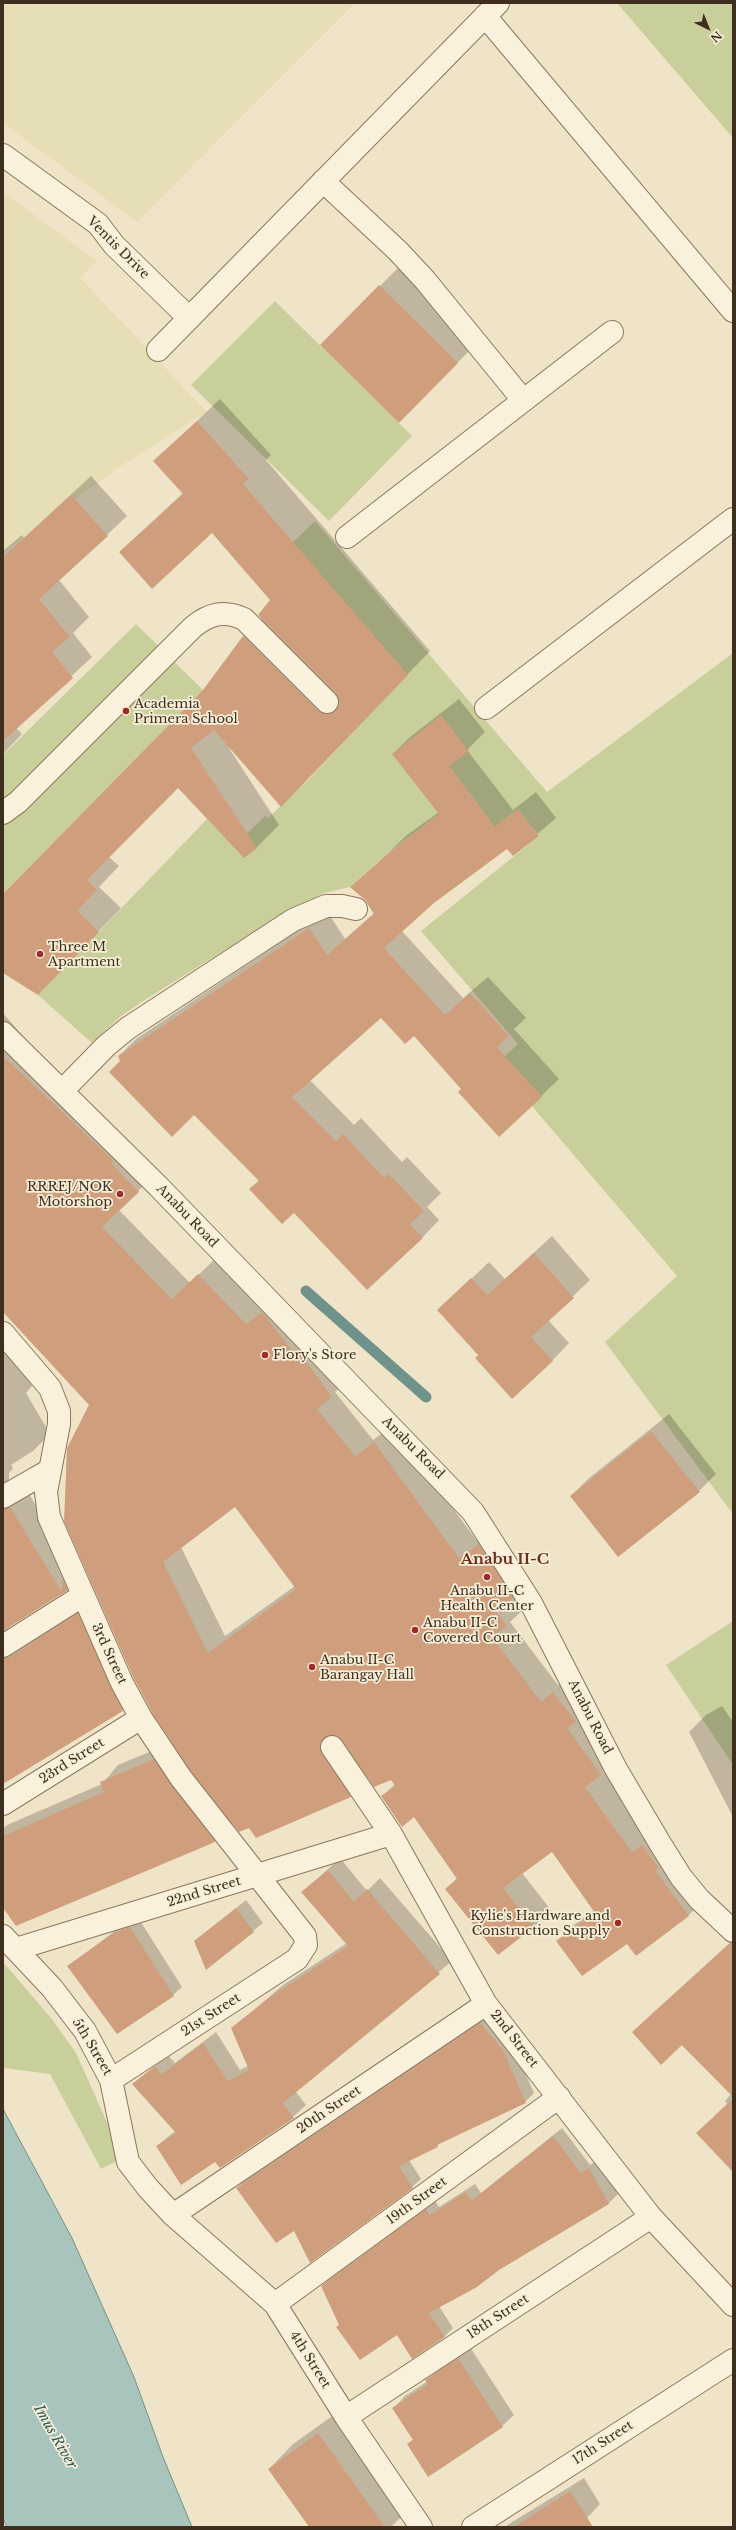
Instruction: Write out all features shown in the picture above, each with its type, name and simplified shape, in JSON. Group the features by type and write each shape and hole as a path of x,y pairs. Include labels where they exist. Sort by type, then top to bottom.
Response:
{"street":[{"path":"158,350 492,9 733,311"},
{"name":"Ventis Drive","path":"3,155 98,224 114,245 189,318"},
{"path":"323,181 398,251 425,280 523,400"},
{"path":"347,537 612,332"},
{"path":"486,708 733,519"},
{"path":"3,813 18,802 193,626 211,615 234,614 244,619 327,702"},
{"path":"62,1092 106,1046 128,1028 292,920 326,906 342,906 356,909"},
{"name":"Anabu Road","path":"3,1033 164,1192 473,1512 531,1603 616,1769 660,1844 681,1876 699,1899 733,1931"},
{"name":"3rd Street","path":"3,1334 50,1388 56,1399 59,1424 46,1492 49,1517 82,1596 122,1683 141,1718 181,1778 256,1875 300,1928 305,1936 306,1945"},
{"path":"3,1497 50,1470"},
{"path":"3,1646 82,1596"},
{"name":"23rd Street","path":"3,1804 141,1718"},
{"name":"2nd Street","path":"332,1747 391,1834 486,2004 651,2217 733,2305"},
{"name":"22nd Street","path":"10,1942 256,1875 391,1834"},
{"name":"5th Street","path":"10,1942 52,1988 85,2031 111,2080 128,2162 148,2188 173,2215"},
{"name":"21st Street","path":"111,2080 297,1959 306,1945"},
{"name":"20th Street","path":"173,2215 486,2004"},
{"name":"19th Street","path":"276,2304 559,2097"},
{"name":"4th Street","path":"173,2215 276,2304 346,2417 421,2527"},
{"name":"18th Street","path":"346,2417 651,2217"},
{"name":"17th Street","path":"473,2527 733,2360"}],"shaded area":[{"path":"3,3 355,3 137,222 3,123"},
{"path":"3,192 97,261 80,278 207,412 119,467 3,553"}],"green space":[{"path":"617,3 733,3 733,138"},
{"path":"275,301 412,436 329,521 191,385"},
{"path":"315,521 547,792 733,653 733,1514 605,1342 677,1276 496,1064 518,1044 421,931 539,836 518,809 495,827 469,792 389,852 350,887 324,893 273,920 143,1001 120,1017 92,1043 38,995 207,819 234,846 265,816 268,818 308,780 362,722 293,542"},
{"path":"136,624 203,690 3,894 3,755"},
{"path":"733,1621 733,1765 666,1665"},
{"path":"3,1962 51,2018 76,2053 123,2158 101,2169 50,2074 3,2068"}],"water":[{"name":"Imus River","path":"3,2109 72,2238 134,2377 163,2457 192,2527 7,2527 3,2519"}],"building":[{"path":"379,285 458,363 399,423 320,345"},
{"path":"197,421 249,479 243,484 408,675 281,807 214,730 191,748 257,848 244,858 178,788 87,880 97,890 77,911 99,932 38,995 3,973 3,894 203,690 243,636 318,711 331,714 339,705 336,693 258,615 270,600 212,533 152,589 119,552 183,494 153,461"},
{"path":"71,495 108,536 39,599 70,637 52,652 73,678 3,741 3,557"},
{"path":"441,715 469,751 449,766 495,827 518,809 539,836 513,856 507,849 434,903 384,948 445,1015 470,993 509,1036 497,1047 542,1097 499,1137 458,1092 461,1089 414,1036 405,1044 381,1018 292,1097 336,1141 343,1134 384,1178 389,1174 424,1211 410,1224 423,1238 367,1290 294,1213 282,1224 249,1189 259,1181 194,1115 172,1137 109,1072 120,1061 118,1056 309,928 327,955 374,914 365,900 350,887 389,853 439,814 392,754"},
{"path":"3,1056 114,1161 111,1163 139,1192 102,1227 172,1299 198,1274 246,1324 262,1312 293,1352 297,1349 332,1397 317,1409 355,1456 374,1442 459,1558 479,1544 513,1598 496,1611 507,1626 492,1637 541,1702 553,1692 576,1722 567,1728 601,1775 585,1787 632,1852 642,1845 658,1867 655,1870 689,1916 636,1956 627,1944 582,1976 556,1941 595,1913 552,1852 503,1888 534,1927 498,1955 445,1889 457,1879 414,1817 402,1827 381,1796 395,1786 391,1780 374,1787 337,1736 325,1737 320,1748 351,1797 256,1838 249,1828 239,1832 191,1771 153,1714 133,1677 64,1521 67,1448 89,1405 3,1312","holes":["235,1507 296,1589 208,1653 163,1562"]},
{"path":"534,1253 574,1298 531,1337 553,1361 512,1399 475,1358 478,1355 437,1310 471,1278 487,1295"},
{"path":"651,1431 700,1492 618,1557 570,1496"},
{"path":"10,1507 62,1592 62,1578 68,1590 3,1631 3,1509"},
{"path":"78,1613 123,1711 3,1784 3,1658 10,1657"},
{"path":"154,1759 215,1842 16,1926 3,1908 3,1836 104,1792 100,1782"},
{"path":"328,1870 354,1902 367,1889 440,1974 283,2103 294,2118 220,2168 215,2162 181,2185 156,2146 176,2133 132,2084 155,2066 162,2074 203,2043 228,2081 249,2070 231,2028 270,1997 348,1946 301,1892"},
{"path":"236,1908 254,1932 206,1970 194,1941"},
{"path":"130,1927 174,1996 117,2034 67,1966 115,1932"},
{"path":"730,1943 733,1943 733,2097 682,2045 661,2065 632,2032"},
{"path":"480,2023 503,2050 526,2103 437,2145 438,2147 399,2166 413,2188 310,2263 294,2231 276,2243 236,2188"},
{"path":"733,2099 733,2172 696,2133"},
{"path":"553,2136 581,2173 589,2168 609,2204 499,2270 477,2287 429,2313 445,2337 412,2359 397,2335 360,2360 336,2327 339,2325 321,2286 426,2209 430,2215 466,2192 471,2201"},
{"path":"458,2358 503,2427 428,2477 407,2444 413,2440 392,2408 428,2384 425,2380"},
{"path":"318,2433 385,2527 309,2527 268,2469"},
{"path":"570,2491 593,2527 514,2527"}],"waterway":[{"path":"306,1291 426,1397"}],"place":[{"name":"Academia Primera School","path":"126,711"},
{"name":"Three M Apartment","path":"40,954"},
{"name":"RRREJ/NOK Motorshop","path":"120,1194"},
{"name":"Flory's Store","path":"265,1355"},
{"name":"Anabu II-C Health Center","path":"487,1577"},
{"name":"Anabu II-C Covered Court","path":"415,1630"},
{"name":"Anabu II-C Barangay Hall","path":"312,1667"},
{"name":"Kylie's Hardware and Construction Supply","path":"618,1923"}],"district":[{"name":"Anabu II-C","path":"505,1560"}]}
